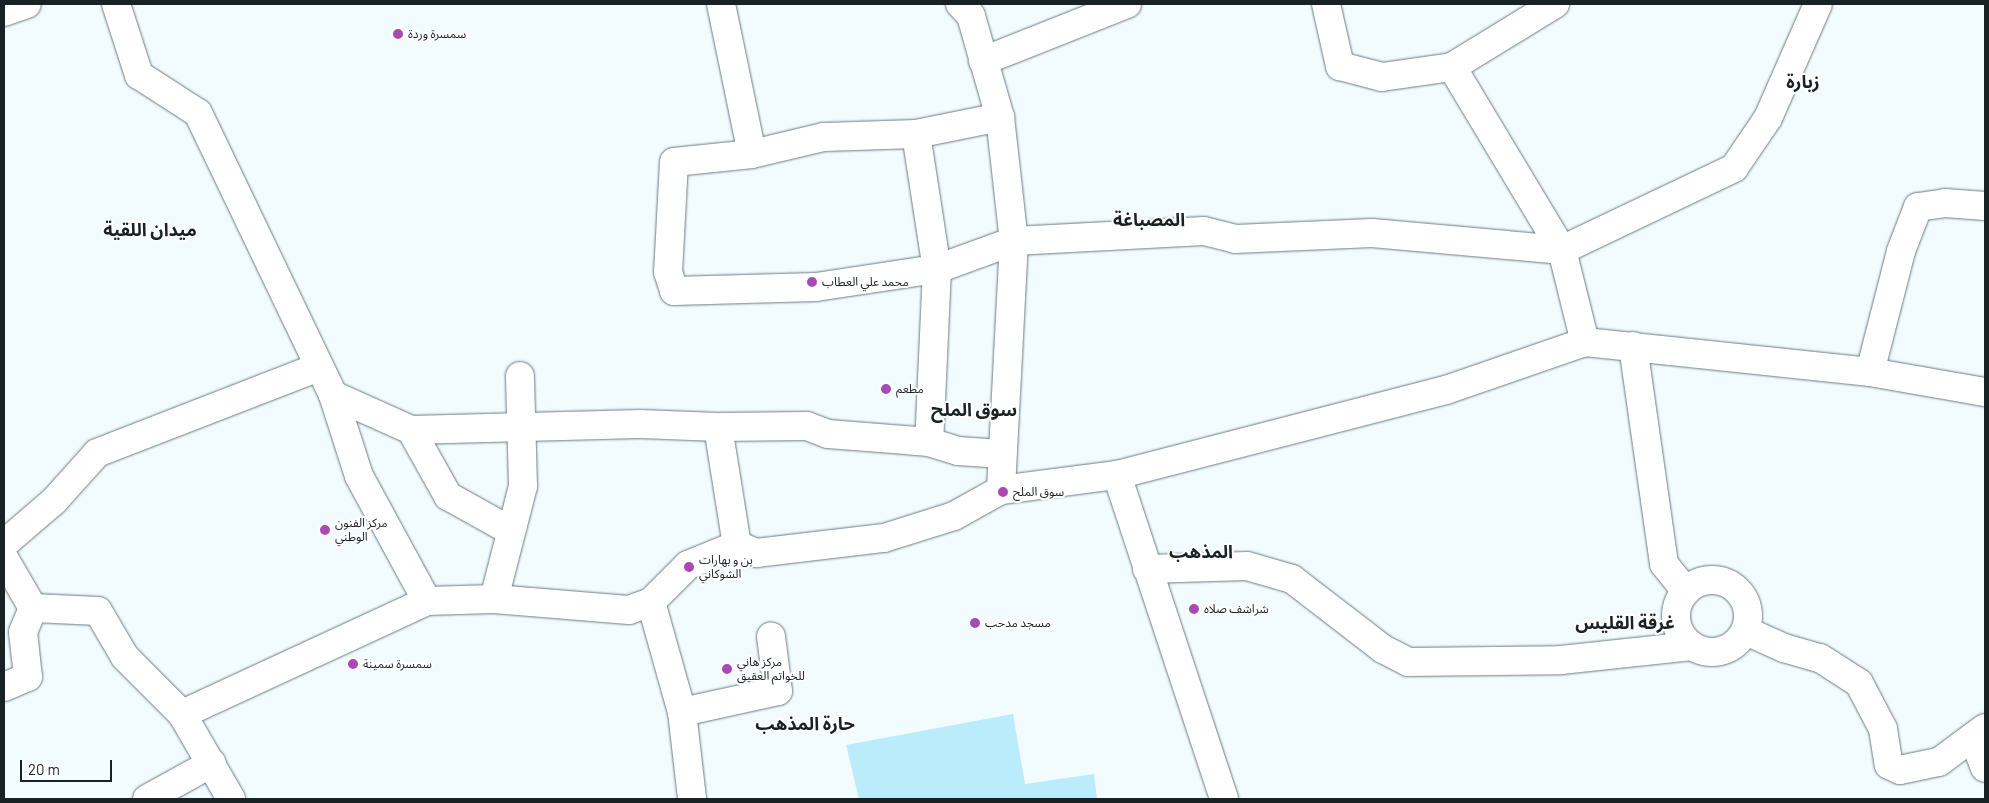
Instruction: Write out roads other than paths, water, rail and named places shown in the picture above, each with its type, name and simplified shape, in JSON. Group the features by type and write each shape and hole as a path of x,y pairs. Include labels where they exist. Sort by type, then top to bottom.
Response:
{"street":[{"path":"4,12 27,4"},
{"path":"116,4 139,75 198,113 332,396 359,476 427,601"},
{"path":"721,4 752,154"},
{"path":"960,4 970,16 1000,117 1014,241 1001,490"},
{"path":"983,61 1127,4"},
{"path":"1326,4 1340,66 1382,77 1452,67 1555,4"},
{"path":"1000,117 916,134 824,137 752,154 674,162 668,272 674,291 816,287 937,269 1014,241 1204,231 1235,239 1372,233 1562,250 1734,168 1768,118 1818,4"},
{"path":"1452,67 1562,250 1585,342"},
{"path":"916,134 937,269 929,442"},
{"path":"1870,372 1901,251 1918,207 1944,203 1985,206"},
{"path":"182,714 427,601 494,599 630,610 651,602 688,565 737,545 756,552 884,538 954,516 1001,490 1116,475 1446,390 1585,342 1870,372 1985,392"},
{"path":"1633,346 1664,564 1686,591"},
{"path":"4,544 54,501 97,453 319,367"},
{"path":"494,599 523,486 520,376"},
{"path":"332,396 411,430 521,429 640,424 718,427 807,426 828,434 929,442 958,451 1002,454"},
{"path":"718,427 737,545"},
{"path":"411,430 448,496 511,531"},
{"path":"1116,475 1224,799"},
{"path":"4,558 33,608"},
{"path":"1147,569 1247,566 1292,578 1383,650 1408,662 1562,660 1692,646 1704,651 1728,648 1746,631 1747,606 1733,586 1708,580 1686,591 1676,613 1678,626 1692,646"},
{"path":"651,602 682,712 692,799"},
{"path":"4,687 28,677 23,632 33,608"},
{"path":"33,608 98,611 125,657 182,714 212,763 231,799"},
{"path":"1746,631 1784,648 1820,658 1859,683 1883,728 1889,765 1900,770 1939,762 1979,732 1985,768"},
{"path":"682,712 778,691 771,636"},
{"path":"147,799 212,763"}],"place":[{"name":"سمسرة وردة","path":"398,34"},
{"name":"محمد علي العطاب","path":"812,282"},
{"name":"مطعم","path":"886,389"},
{"name":"سوق الملح","path":"1003,492"},
{"name":"مركز الفنون الوطني","path":"325,530"},
{"name":"بن و بهارات الشوكاني","path":"689,567"},
{"name":"شراشف صلاه","path":"1194,609"},
{"name":"مسجد مدحب","path":"975,623"},
{"name":"سمسرة سمينة","path":"353,664"},
{"name":"مركز هاني للخواتم العقيق","path":"727,669"}],"district":[{"name":"زبارة","path":"1803,81"},
{"name":"المصباغة","path":"1149,219"},
{"name":"ميدان اللقية","path":"150,229"},
{"name":"سوق الملح","path":"974,409"},
{"name":"المذهب","path":"1201,551"},
{"name":"غرقة القليس","path":"1625,622"},
{"name":"حارة المذهب","path":"805,723"}]}
